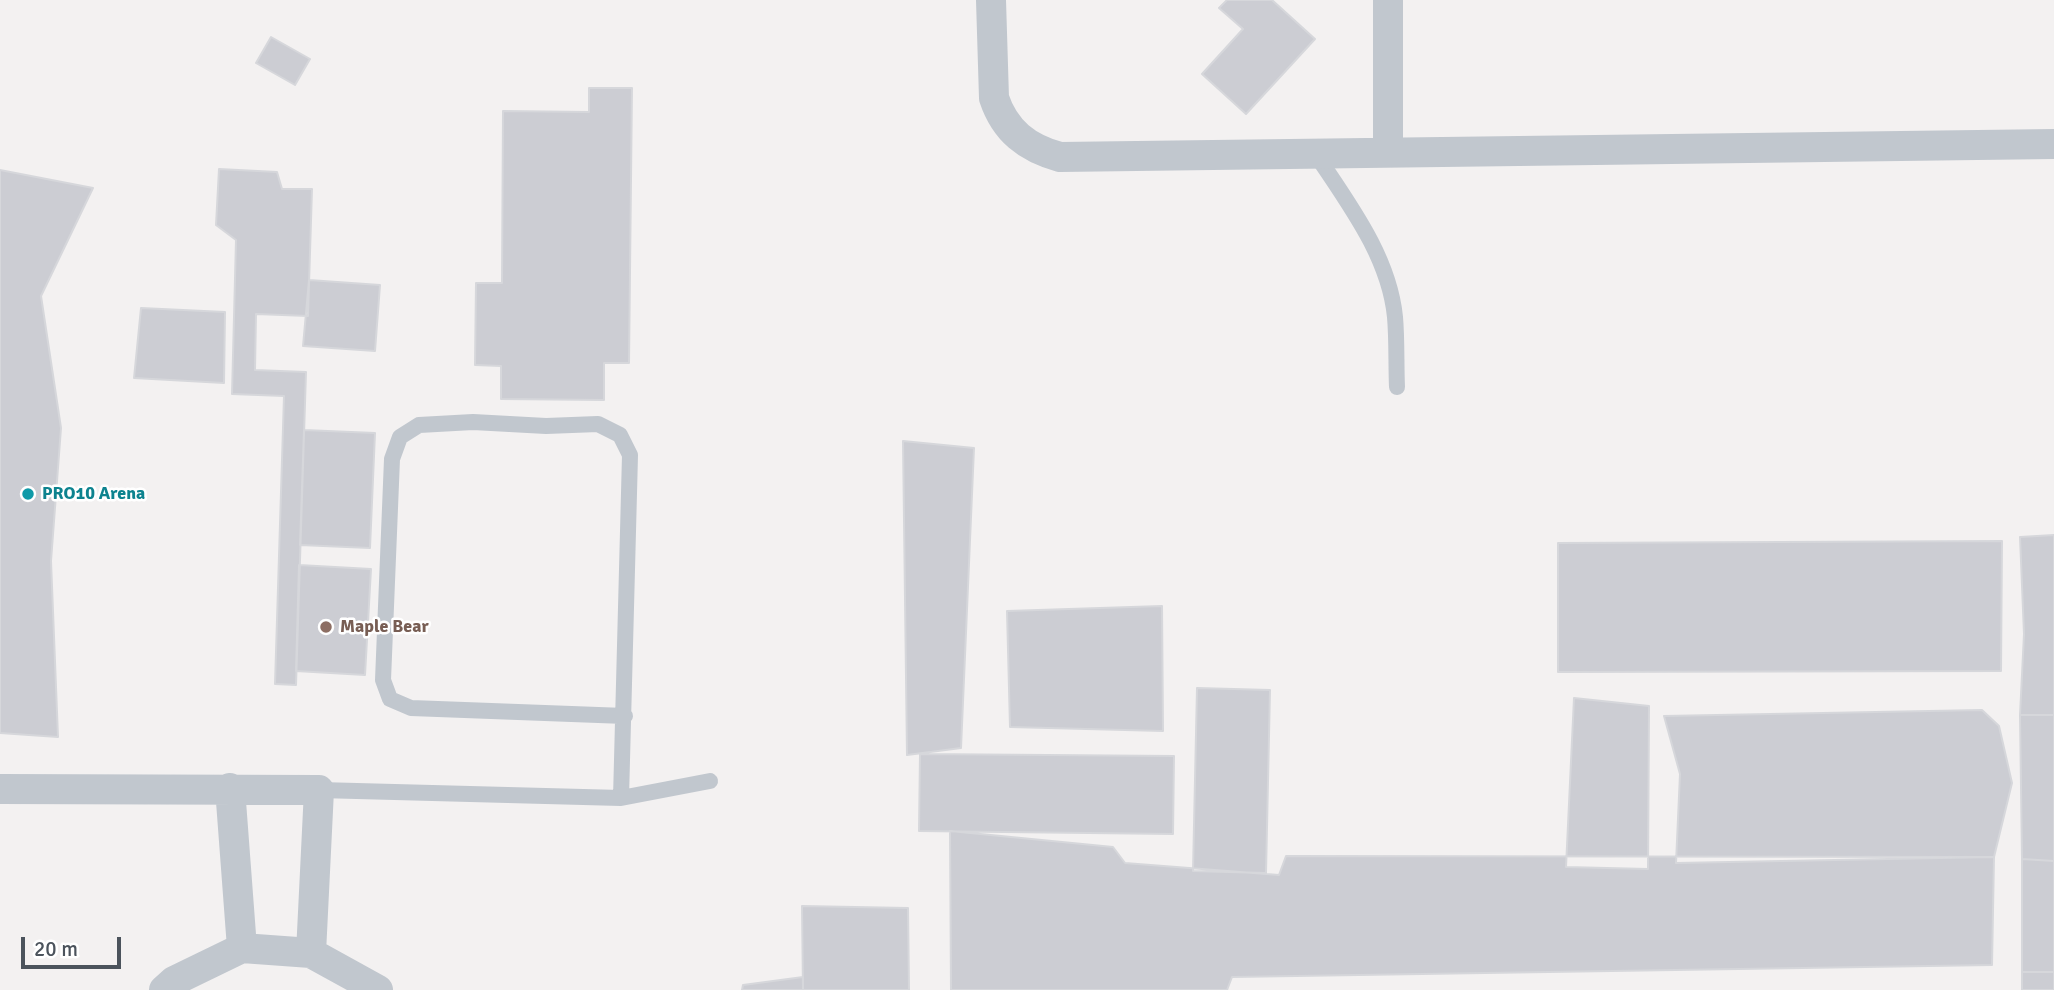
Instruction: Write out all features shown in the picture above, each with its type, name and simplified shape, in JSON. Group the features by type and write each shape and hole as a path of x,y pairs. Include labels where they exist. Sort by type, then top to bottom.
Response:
{"street":[{"path":"991,0 994,98 1006,125 1029,146 1044,153 1076,158 2054,144"},
{"path":"1388,0 1388,152"},
{"path":"230,788 242,948"},
{"path":"0,789 319,790 311,953"},
{"path":"164,990 174,981 242,948 311,953 378,990"}],"lane":[{"path":"1315,153 1358,217 1382,266 1395,315 1397,387"},
{"path":"621,798 625,716 630,455 620,435 598,424 546,426 473,422 419,425 400,437 392,459 383,680 390,699 411,708 625,716"},
{"path":"319,790 621,798 710,781"}],"building":[{"path":"1227,0 1272,0 1315,39 1246,114 1202,74 1243,29 1219,8"},
{"path":"271,37 310,59 295,85 256,63"},
{"path":"589,88 632,88 629,363 604,363 604,400 501,399 501,366 475,365 476,283 502,283 503,111 589,112"},
{"path":"219,169 277,172 282,189 312,189 308,316 256,314 255,370 306,372 296,685 275,684 284,396 232,394 236,240 216,225"},
{"name":"PRO10 Arena","path":"0,170 93,188 41,296 61,428 51,561 58,737 0,733"},
{"path":"309,280 380,285 375,351 303,346"},
{"path":"141,308 225,312 224,383 134,378"},
{"path":"304,430 375,433 370,548 300,545"},
{"path":"903,441 974,448 961,748 907,755"},
{"path":"2054,535 2054,715 2020,715 2024,634 2020,537"},
{"path":"2002,541 2001,671 1558,672 1558,543"},
{"path":"299,565 371,569 365,675 296,671"},
{"path":"1162,606 1163,731 1010,727 1007,611"},
{"path":"1197,688 1270,690 1266,873 1193,871"},
{"path":"1574,698 1649,706 1648,869 1566,867"},
{"path":"1982,710 1999,726 2012,783 1994,857 1676,863 1680,774 1664,716"},
{"path":"2020,715 2054,715 2054,861 2022,859"},
{"path":"920,754 1174,756 1173,834 919,831"},
{"path":"950,831 1113,847 1125,863 1279,875 1286,856 1994,857 1992,965 1232,977 1227,990 951,990"},
{"path":"2022,859 2054,861 2054,972 2022,972"},
{"path":"802,906 908,908 909,990 803,990"},
{"path":"2022,972 2054,972 2054,990 2022,990"},
{"path":"803,977 803,990 742,990 743,985"}],"place":[{"name":"PRO10 Arena","path":"28,494"},
{"name":"Maple Bear","path":"326,627"}]}
